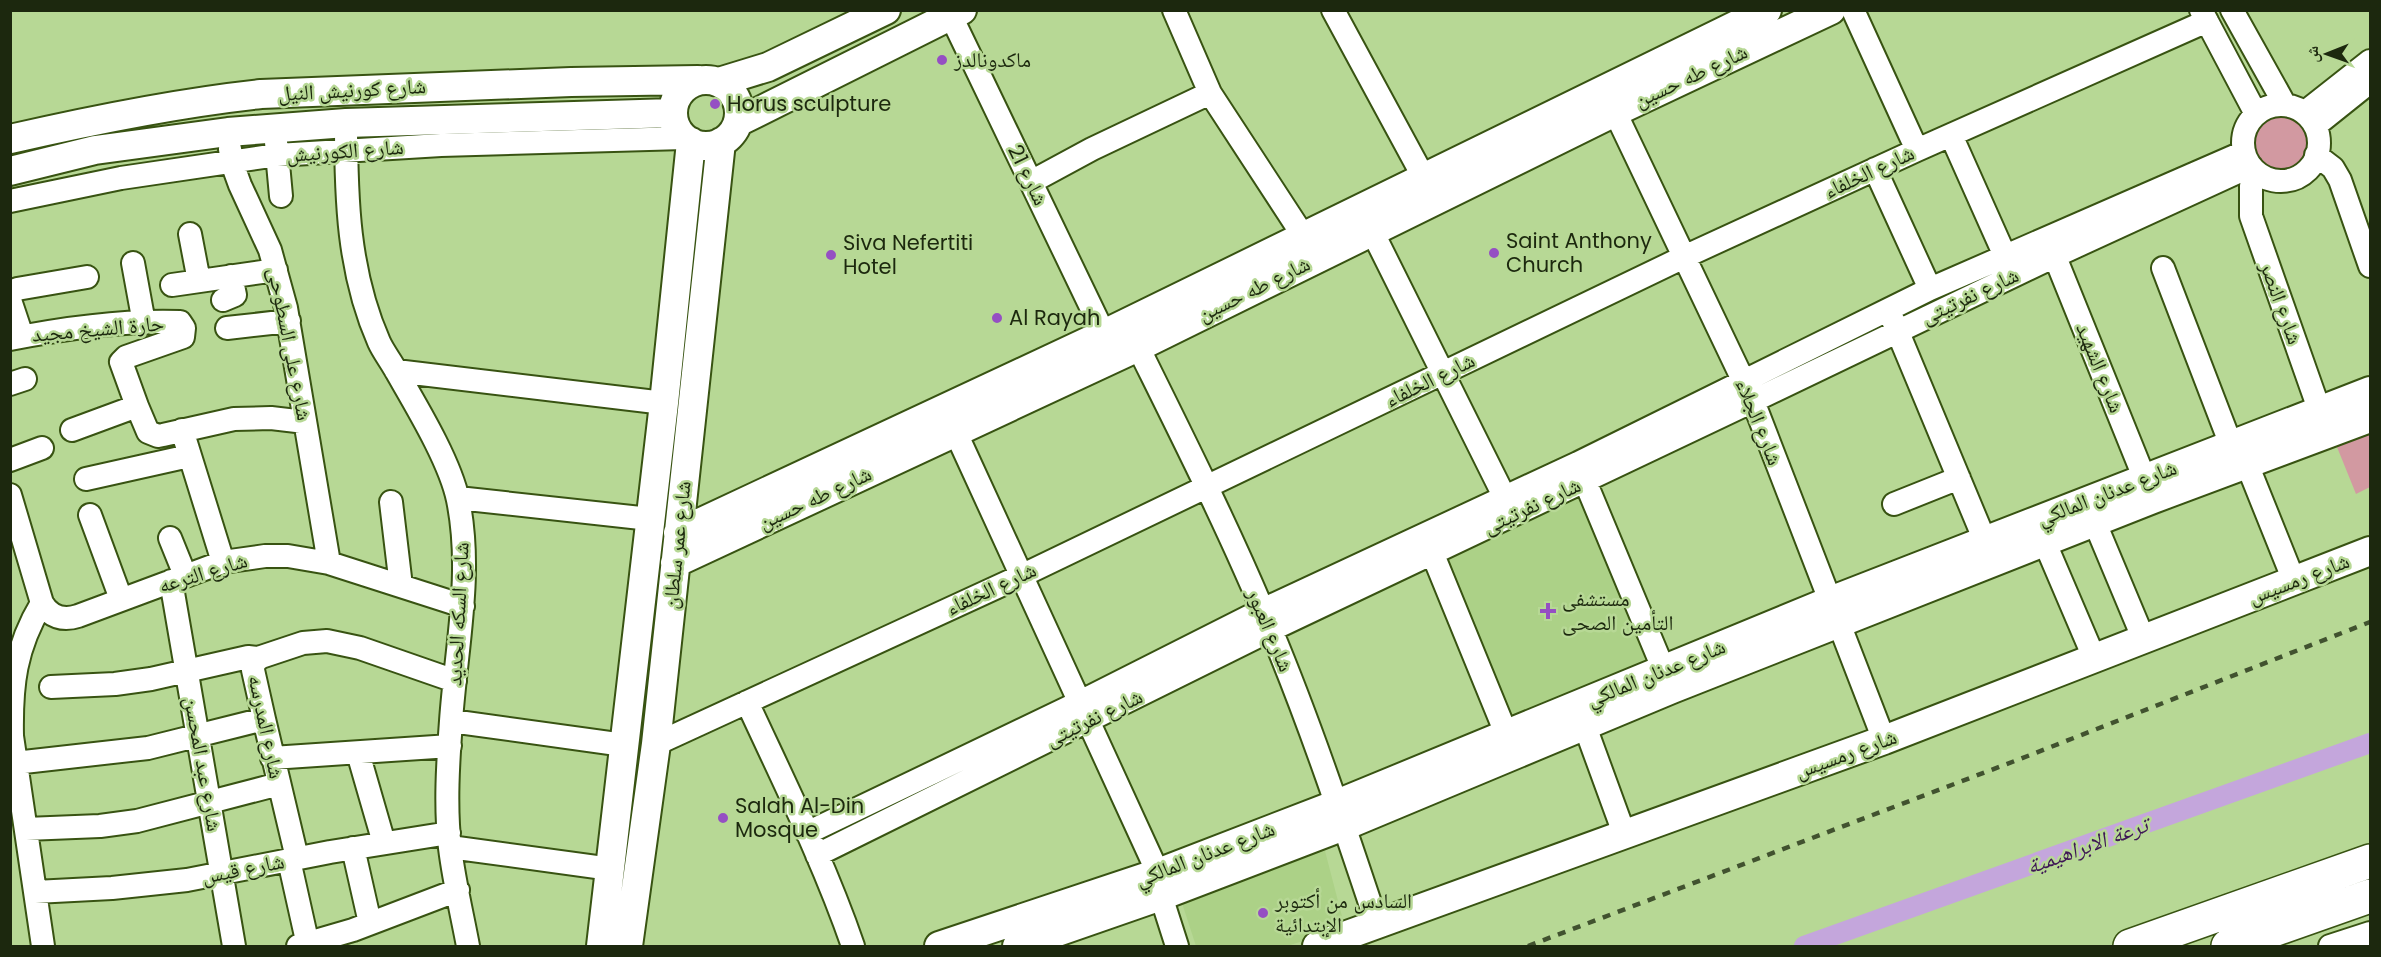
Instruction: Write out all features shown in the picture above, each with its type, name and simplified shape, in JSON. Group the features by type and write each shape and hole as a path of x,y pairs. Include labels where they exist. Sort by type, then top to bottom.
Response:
{"highway":[{"path":"2130,946 2370,861"},
{"path":"2316,881 2327,912"},
{"path":"2228,946 2370,896"}],"main road":[{"name":"شارع كورنيش النيل","path":"10,139 153,109 261,94 571,82 709,81 768,67 885,10"},
{"name":"شارع طه حسين","path":"675,563 710,533 1104,333 1304,237 1366,220 1424,178 1767,10"},
{"name":"شارع طه حسين","path":"678,533 710,533 956,433 1138,346 1366,220 1615,112 1831,10"},
{"path":"730,132 739,114 732,92 709,81 683,89 677,96 683,131 709,146 730,132 956,13"},
{"name":"شارع كورنيش النيل","path":"10,171 95,150 228,132 276,142 346,136 683,131"},
{"name":"شارع عمر سلطان","path":"601,946 664,403 683,131"},
{"name":"شارع عمر سلطان","path":"628,946 656,744 678,533 730,132"},
{"name":"شارع عدنان المالكي","path":"1017,946 1160,884 1341,815 1834,612 1985,541 2149,489 2324,422 2370,391"},
{"name":"شارع عدنان المالكي","path":"2324,422 2370,418"},
{"name":"شارع عدنان المالكي","path":"1834,612 2045,543 2095,523 2149,489"},
{"name":"شارع رمسيس","path":"1317,946 1884,740 2095,660 2370,551"},
{"name":"شارع عدنان المالكي","path":"939,946 1160,884"}],"street":[{"path":"1174,10 1210,93 1304,237"},
{"path":"1333,10 1424,178"},
{"path":"1852,10 1917,150"},
{"path":"2232,10 2301,115 2319,145 2306,170 2290,179 2272,180 2250,163 2244,131 2256,114 2274,105 2301,115 2370,82"},
{"name":"شارع 21","path":"956,13 1031,182 1104,333"},
{"path":"2204,16 2256,114"},
{"name":"شارع الخلفاء","path":"656,744 1021,576 1684,257 2204,16"},
{"path":"2301,115 2370,61"},
{"path":"1031,182 1092,149 1210,93"},
{"name":"شارع الجلاء","path":"1615,112 1749,392 1884,740"},
{"name":"شارع على السطوحى","path":"228,132 232,163 276,270 289,321 329,562"},
{"path":"1951,135 2004,256"},
{"name":"شارع السكه الحديد","path":"346,136 348,223 356,270 366,307 380,343 445,463 458,498 464,561 463,606 451,721 450,840 468,946"},
{"path":"276,142 281,196"},
{"name":"شارع الكورنيش","path":"10,201 121,178 232,163 276,142"},
{"path":"2316,154 2333,168 2340,180 2370,266"},
{"name":"شارع نفرتيتى","path":"817,855 1084,712 1267,620 1749,392 1898,331 2051,246 2250,163"},
{"name":"شارع النصر","path":"2250,163 2251,216 2324,422"},
{"path":"1875,170 1930,289"},
{"path":"1366,220 1505,498"},
{"path":"190,234 199,281"},
{"name":"شارع نفرتيتى","path":"1749,392 1888,310 1930,289 2004,256 2051,246"},
{"name":"شارع الشهيد","path":"2051,246 2149,489"},
{"path":"133,263 144,322"},
{"path":"2163,268 2294,581"},
{"path":"172,285 276,270"},
{"path":"223,300 235,295 231,276"},
{"path":"10,295 17,289 87,277"},
{"path":"10,300 16,337"},
{"path":"1888,310 1985,541"},
{"path":"227,328 289,321"},
{"name":"حارة الشيخ مجيد","path":"16,337 144,322 180,322 185,332 180,339 123,359 121,365 145,428 153,435 182,430"},
{"name":"شارع العبور","path":"1138,346 1206,486 1267,620 1341,815 1377,924"},
{"path":"396,370 664,403"},
{"path":"72,430 136,406"},
{"path":"223,562 182,430 234,419 262,418 305,422"},
{"path":"956,433 1160,884 1177,946"},
{"path":"10,460 42,448"},
{"path":"87,479 189,456"},
{"path":"1581,472 1668,679"},
{"name":"شارع نفرتيتى","path":"1429,543 1505,498 1581,472"},
{"path":"1894,504 1959,478"},
{"path":"458,498 650,519"},
{"path":"391,502 401,586"},
{"path":"12,507 42,603 22,643 12,686 12,736 43,946"},
{"path":"90,515 121,599"},
{"path":"2095,523 2144,640"},
{"name":"شارع عبد المحسن","path":"170,538 178,578 187,671 234,946"},
{"path":"1429,543 1511,744"},
{"path":"2045,543 2095,660"},
{"name":"شارع الترعه","path":"42,603 51,614 71,618 223,562 265,556 288,556 329,562 463,606"},
{"name":"شارع المدرسه","path":"303,946 293,859 279,784 253,670 254,662 257,658 303,643 327,640 360,648 455,681"},
{"path":"51,687 134,682 248,657 257,658"},
{"path":"747,702 817,855 853,946"},
{"name":"شارع نفرتيتى","path":"807,834 1084,712"},
{"path":"1581,715 1625,836"},
{"path":"15,763 148,748 264,719"},
{"path":"451,721 624,745"},
{"path":"272,758 450,746"},
{"path":"358,753 384,843"},
{"path":"26,829 100,826 137,821 279,784"},
{"name":"شارع قيس","path":"35,892 112,888 187,880 384,843 450,840 611,869"},
{"path":"353,848 370,924"},
{"path":"303,946 370,924 458,890"},
{"path":"2330,946 2370,933"}],"shaded area":[{"path":"2275,112 2287,112 2304,121 2311,132 2313,144 2311,156 2304,167 2287,176 2275,176 2263,171 2254,162 2249,150 2249,138 2254,126 2263,117"},
{"path":"2370,431 2370,487 2356,494 2337,447"},
{"name":"مستشفى التأمين الصحى","path":"1584,483 1662,669 1508,731 1435,554"},
{"name":"السادس من أكتوبر الإبتدائية","path":"1325,851 1345,928 1287,946 1196,946 1180,897"}],"waterway":[{"name":"ترعة الابراهيمية","path":"1804,946 2370,743"}],"railway":[{"path":"1528,946 2020,759 2370,622"}],"place":[{"name":"ماكدونالدز","path":"942,60"},
{"name":"Horus sculpture","path":"715,104"},
{"name":"Saint Anthony Church","path":"1494,253"},
{"name":"Siva Nefertiti Hotel","path":"831,255"},
{"name":"Al Rayah","path":"997,318"},
{"name":"مستشفى التأمين الصحى","path":"1548,611"},
{"name":"Salah Al-Din Mosque","path":"723,818"},
{"name":"السادس من أكتوبر الإبتدائية","path":"1263,913"}]}
